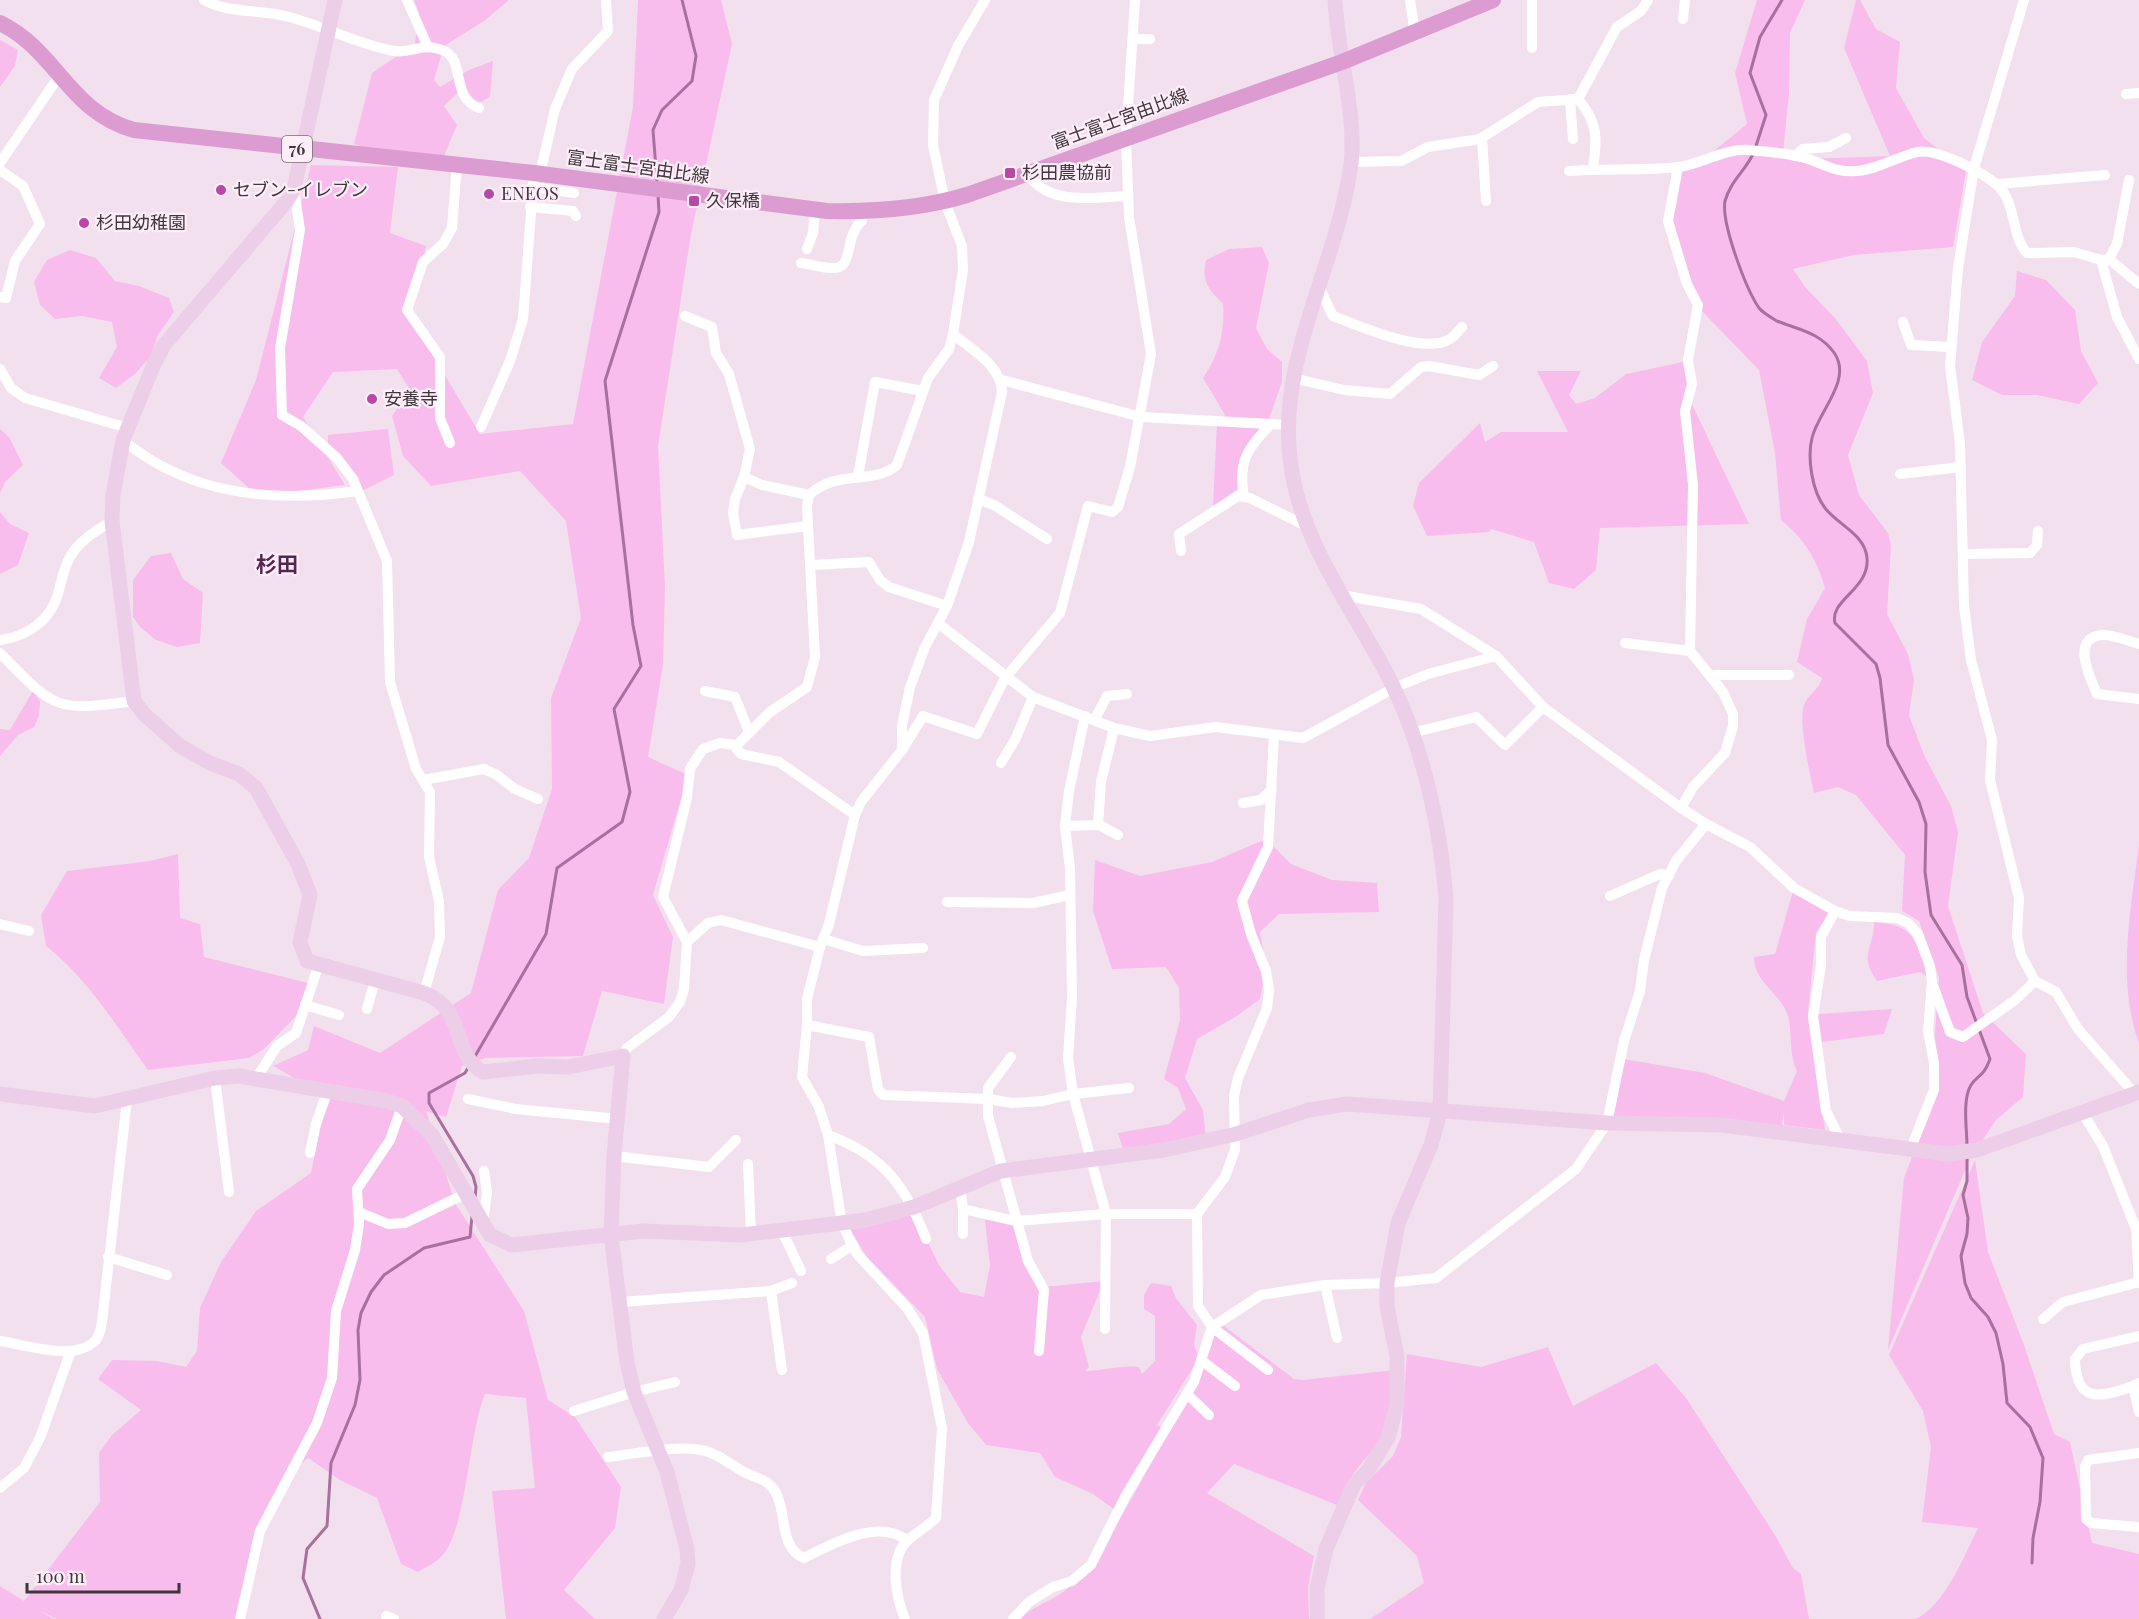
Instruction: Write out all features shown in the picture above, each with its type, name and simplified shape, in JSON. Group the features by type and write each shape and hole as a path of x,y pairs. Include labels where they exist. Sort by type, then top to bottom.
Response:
{"main road":[{"name":"富士富士宮由比線","path":"0,23 31,43 88,107 120,126 303,149 457,164 535,178 633,185 815,210 863,211 945,202 1342,62 1493,0"}],"street":[{"path":"204,0 218,6 290,17 327,32 396,51 427,45 446,51 456,67 461,95 469,104 479,108"},
{"path":"335,0 294,189 286,202 164,345 143,385 126,434 113,495 112,521 134,701 144,714 180,746 202,759 239,774 256,788 298,864 309,896 300,942 307,961 424,993 438,1000 450,1012 468,1058 480,1071 490,1072 537,1066 568,1067 623,1056"},
{"path":"407,0 427,45"},
{"path":"481,427 519,338 526,290 530,207 535,178 555,109 572,69 608,31 606,0"},
{"path":"744,477 762,485 809,495 825,484 841,478 888,473 897,465 928,378 950,349 963,270 962,246 945,202 933,145 934,100 958,46 985,0"},
{"path":"904,1619 898,1601 897,1558 907,1541 936,1518 942,1442 934,1380 923,1333 907,1308 857,1254 842,1224 828,1136 819,1107 802,1077 807,999 821,943 829,924 855,815 861,802 902,750 923,716 977,734 1005,678 1060,613 1088,506 1112,512 1118,507 1131,467 1151,354 1129,217 1128,196 1126,138 1135,0"},
{"path":"1317,1619 1317,1588 1326,1550 1354,1484 1367,1472 1388,1438 1397,1404 1397,1356 1387,1307 1387,1283 1398,1223 1431,1145 1440,1112 1446,898 1430,800 1412,733 1394,688 1315,549 1306,526 1290,460 1288,425 1293,378 1339,218 1351,162 1335,0"},
{"path":"1410,0 1415,33"},
{"path":"1532,0 1532,48"},
{"path":"1573,139 1574,99 1617,27 1641,11 1648,0"},
{"path":"1683,19 1686,0"},
{"path":"0,1094 79,1106 94,1106 215,1078 257,1077 402,1106 432,1135 489,1235 512,1245 643,1231 752,1235 842,1224 886,1216 914,1207 1001,1171 1042,1164 1093,1161 1164,1150 1236,1134 1328,1106 1358,1105 1606,1123 1722,1125 1948,1154 1977,1150 2136,1092 2078,1029 2056,992 2035,981 2021,955 2017,936 2019,898 1990,780 1992,740 1971,660 1964,606 1961,467 1950,366 1958,268 1974,168 2024,0"},
{"path":"1133,39 1149,39"},
{"path":"0,163 59,76"},
{"path":"2126,94 2139,93"},
{"path":"1351,162 1401,160 1428,147 1482,138 1538,102 1574,99 1588,110 1598,138 1593,169"},
{"path":"1482,138 1486,201"},
{"path":"1795,156 1803,150 1829,147 1846,138"},
{"path":"1569,171 1678,167 1731,151 1783,153 1835,170 1857,171 1919,152 1962,162 1997,184 2003,191 2012,213 2020,245 2027,253 2074,252 2100,257 2139,284"},
{"path":"450,443 440,418 440,357 407,310 423,262 443,244 452,228 457,164"},
{"path":"1678,167 1668,221 1687,284 1698,305 1688,360 1692,384 1685,411 1693,485 1690,651 1723,692 1733,714 1733,726 1725,753 1693,787 1681,808"},
{"path":"0,170 23,186 40,224 15,261 6,298 0,297"},
{"path":"1027,173 1035,186 1068,198 1128,196"},
{"path":"1997,184 2105,176"},
{"path":"535,178 574,193"},
{"path":"2129,180 2117,244 2105,260 2117,317 2139,359"},
{"path":"294,189 300,230 280,348 282,415 301,426 337,458 353,479 387,561 390,682 416,769 430,792 429,857 440,919 440,937 424,993"},
{"path":"530,207 573,211 576,216"},
{"path":"807,249 813,233 815,210"},
{"path":"801,263 834,268 844,263 849,253 850,236 853,228 862,221 863,211"},
{"path":"1318,285 1334,316 1378,333 1437,344 1450,340 1462,327"},
{"path":"685,316 712,327 716,353 729,374 750,449 744,477 735,499 733,513 737,535 808,526"},
{"path":"1903,322 1911,345 1951,347"},
{"path":"902,750 902,726 910,687 925,647 947,606 969,543 1002,392 1002,380 993,367 953,334"},
{"path":"1293,378 1344,390 1390,394 1421,367 1429,366 1479,375 1493,366"},
{"path":"0,371 11,388 25,398 126,434 142,456 170,470 242,495 306,496 357,491"},
{"path":"1002,380 1141,417 1269,426 1288,425"},
{"path":"858,476 875,382 923,391"},
{"path":"1244,497 1242,465 1254,442 1269,426"},
{"path":"1900,474 1961,467"},
{"path":"809,495 808,526 812,565 815,657 807,687 770,712 735,748 741,754 779,762 855,815"},
{"path":"1181,551 1179,534 1238,496 1250,498 1306,526"},
{"path":"978,499 994,505 1047,539"},
{"path":"0,640 32,630 44,619 56,601 68,560 76,547 90,534 112,521"},
{"path":"1964,554 2030,553 2037,545 2038,531"},
{"path":"812,565 869,562 880,580 888,587 947,606"},
{"path":"1341,595 1421,609 1496,656 1543,707 1681,808 1750,847 1794,888 1834,911 1850,916 1897,918 1908,923 1918,934 1928,956 1932,982 1950,1032 1963,1038 2015,1000 2035,981"},
{"path":"939,624 1005,678 1033,697 1114,728 1150,736 1216,727 1304,738 1394,688 1428,674 1496,656"},
{"path":"2139,645 2104,634 2092,638 2085,646 2084,664 2097,694 2139,699"},
{"path":"1625,643 1690,651"},
{"path":"0,653 41,695 53,702 85,708 134,701"},
{"path":"1712,678 1716,675 1789,675"},
{"path":"705,691 735,697 749,732"},
{"path":"1105,1329 1108,1266 1106,1214 1073,1094 1068,1058 1072,997 1070,895 1065,826 1069,791 1090,717 1107,696 1126,694"},
{"path":"1001,763 1016,738 1033,697"},
{"path":"1412,733 1476,717 1505,745 1543,707"},
{"path":"1098,825 1101,782 1114,728"},
{"path":"1268,1370 1212,1327 1198,1306 1197,1214 1226,1178 1235,1150 1234,1096 1238,1078 1267,1008 1269,990 1266,971 1251,934 1242,902 1268,847 1274,735"},
{"path":"664,1619 681,1590 688,1564 677,1507 660,1451 634,1392 627,1362 611,1235 614,1156 623,1056 627,1048 669,1017 680,1002 684,989 687,942 663,897 687,798 690,769 703,749 720,743 737,745"},
{"path":"423,780 484,769 497,775 515,789 538,799"},
{"path":"1243,803 1261,800 1272,789"},
{"path":"1013,1619 1029,1602 1053,1587 1072,1581 1091,1565 1126,1495 1187,1394 1212,1327 1261,1295 1325,1285 1387,1283 1437,1278 1576,1168 1606,1123 1624,1041 1640,991 1644,960 1662,888 1676,861 1706,824"},
{"path":"1065,826 1098,825 1118,835"},
{"path":"1610,896 1660,874 1669,876"},
{"path":"947,902 1032,903 1070,895"},
{"path":"1834,911 1821,937 1821,965 1814,1017 1826,1111 1840,1139"},
{"path":"687,942 708,923 721,920 863,951 923,948"},
{"path":"0,924 29,931"},
{"path":"257,1077 277,1046 296,1033 319,964"},
{"path":"367,1009 375,980"},
{"path":"1911,1148 1934,1090 1934,1063 1928,1031 1932,982"},
{"path":"305,1005 339,1015"},
{"path":"807,1025 869,1037 878,1089 883,1095 1022,1102 1129,1088"},
{"path":"1011,1057 988,1088 988,1116 1015,1221 1028,1261 1044,1290 1039,1351"},
{"path":"215,1078 229,1192"},
{"path":"310,1153 316,1124 328,1090"},
{"path":"468,1099 516,1109 618,1119"},
{"path":"0,1341 70,1353 86,1348 98,1338 102,1322 127,1100"},
{"path":"240,1619 260,1532 317,1423 332,1378 336,1311 355,1250 359,1212 357,1189 390,1140 402,1106"},
{"path":"2043,1319 2063,1302 2139,1282 2136,1229 2103,1146 2082,1112"},
{"path":"828,1136 874,1157 902,1187 914,1207 926,1239"},
{"path":"614,1156 709,1167 736,1140"},
{"path":"748,1164 752,1235"},
{"path":"481,1218 487,1193 484,1171"},
{"path":"960,1187 963,1234"},
{"path":"359,1212 394,1225 405,1223 468,1195"},
{"path":"963,1209 1015,1221 1106,1214 1197,1214"},
{"path":"782,1231 801,1271"},
{"path":"831,1259 853,1245"},
{"path":"108,1257 167,1275"},
{"path":"621,1302 771,1291 792,1283"},
{"path":"1325,1285 1336,1338"},
{"path":"771,1291 782,1370"},
{"path":"2139,1336 2083,1349 2075,1359 2079,1385 2090,1394 2098,1396 2136,1385 2139,1412"},
{"path":"0,1488 24,1468 40,1438 70,1353"},
{"path":"1201,1360 1235,1386"},
{"path":"574,1411 675,1382"},
{"path":"1187,1394 1209,1415"},
{"path":"608,1457 660,1451 701,1450 750,1475 762,1477 775,1491 789,1545 795,1554 804,1558 845,1538 890,1531 900,1534 907,1541"},
{"path":"2139,1453 2088,1460 2085,1467 2086,1519 2091,1523 2139,1527"}],"shaded area":[{"path":"414,0 509,0 484,21 444,46 434,80 440,87 469,70 493,61 490,97 478,103 461,90 444,106 457,125 444,156 381,153 354,144 372,73 415,44 419,13"},
{"path":"638,0 721,0 732,44 691,234 658,446 665,587 663,665 648,757 688,775 653,895 673,937 664,1004 602,991 583,1056 485,1058 462,1066 446,1117 426,1111 455,1203 524,1311 548,1400 575,1417 621,1487 615,1528 564,1590 595,1619 506,1619 492,1491 535,1488 526,1398 485,1394 479,1412 462,1505 450,1544 441,1557 418,1572 401,1564 377,1498 340,1480 308,1458 291,1471 252,1542 238,1619 56,1619 41,1611 53,1619 0,1619 0,1586 24,1601 100,1502 99,1453 112,1435 141,1410 98,1379 112,1360 157,1361 186,1367 197,1351 200,1308 221,1262 256,1211 311,1173 326,1096 273,1066 308,1050 314,1026 380,1053 471,993 498,890 529,858 552,789 551,698 581,618 566,521 520,471 431,486 403,456 392,416 410,390 397,369 333,372 303,417 345,485 258,496 221,463 256,380 311,165 398,167 390,233 426,246 410,317 480,434 573,424 633,107"},
{"path":"1757,0 1805,0 1790,33 1789,93 1783,153 1808,159 1890,156 1844,48 1856,0 1860,0 1876,29 1900,42 1896,88 1924,138 1966,171 1953,247 1854,255 1793,269 1805,287 1835,318 1867,361 1873,393 1848,455 1859,495 1888,533 1891,545 1887,614 1908,654 1914,680 1909,715 1924,755 1951,806 1958,832 1948,906 1983,1013 2026,1054 2023,1097 1996,1120 1970,1159 1888,1350 1904,1178 1939,1085 1934,1046 1939,978 1919,921 1902,911 1905,855 1856,795 1838,787 1814,793 1802,723 1804,705 1822,678 1797,662 1807,619 1825,588 1809,550 1781,520 1775,453 1759,370 1696,305 1669,227 1678,170 1697,165 1747,124 1735,73"},
{"path":"0,40 18,50 15,66 0,87"},
{"path":"1262,247 1269,263 1256,328 1267,349 1282,362 1282,382 1269,419 1252,446 1242,486 1213,506 1217,422 1225,415 1203,378 1217,352 1222,334 1223,304 1210,290 1205,280 1206,260 1229,249"},
{"path":"70,250 96,258 115,281 139,286 169,298 174,312 158,335 151,356 135,374 116,388 99,378 117,347 112,322 82,316 55,319 40,305 34,282 47,260"},
{"path":"2017,271 2046,280 2075,310 2081,351 2098,383 2079,404 2037,395 2002,395 1972,380 1982,342 2015,296"},
{"path":"1683,362 1690,400 1749,524 1600,528 1596,570 1574,589 1549,583 1534,542 1491,529 1489,532 1427,536 1413,506 1419,483 1480,423 1485,442 1501,432 1568,432 1537,371 1581,371 1569,395 1576,404 1595,398 1626,374"},
{"path":"0,429 9,437 23,465 5,482 0,493"},
{"path":"388,429 394,475 358,493 328,447 328,435"},
{"path":"0,512 10,524 29,533 18,565 0,574"},
{"path":"171,553 183,579 203,593 200,643 177,647 156,640 140,627 133,617 133,580 151,556"},
{"path":"33,691 40,701 39,716 34,727 18,735 0,756 0,729 10,730"},
{"path":"1266,839 1291,864 1332,880 1377,883 1379,912 1279,914 1260,932 1266,969 1260,999 1237,1016 1197,1039 1185,1078 1203,1110 1206,1138 1124,1152 1118,1133 1169,1124 1186,1109 1178,1088 1164,1079 1180,1020 1179,988 1166,967 1112,969 1093,911 1095,860 1140,876 1212,862"},
{"path":"2139,845 2139,1043 2128,995 2127,945"},
{"path":"178,854 180,918 200,924 204,957 312,984 295,1017 264,1049 249,1058 148,1070 89,988 46,946 41,915 67,871 150,861"},
{"path":"1793,891 1829,913 1816,933 1808,1013 1825,1130 1784,1125 1784,1112 1782,1125 1613,1120 1624,1059 1705,1073 1784,1101 1797,1071 1792,1057 1788,1016 1780,1001 1758,974 1754,957 1775,954"},
{"path":"1874,922 1898,927 1912,937 1928,977 1920,972 1877,981 1871,972 1868,957"},
{"path":"1892,1009 1884,1034 1822,1042 1818,1014"},
{"path":"1975,1160 1988,1252 2024,1345 2054,1434 2070,1442 2092,1543 2139,1554 2139,1619 1916,1619 1936,1603 1945,1591 1978,1528 1922,1522 1931,1447 1923,1411 1889,1355"},
{"path":"913,1212 939,1265 960,1292 984,1297 990,1266 985,1220 1018,1221 1043,1287 1104,1281 1081,1337 1089,1367 1085,1371 1139,1367 1142,1374 1155,1361 1155,1316 1144,1309 1144,1295 1151,1283 1171,1286 1176,1298 1197,1325 1194,1345 1198,1355 1220,1323 1294,1379 1395,1370 1386,1433 1353,1474 1337,1505 1234,1464 1207,1493 1314,1556 1308,1587 1309,1619 1021,1619 1032,1609 1065,1591 1108,1537 1142,1480 1172,1420 1196,1363 1157,1425 1161,1427 1118,1512 1093,1494 1055,1477 1040,1453 986,1445 968,1423 937,1369 925,1317 867,1257 850,1229"},
{"path":"1548,1347 1573,1406 1656,1363 1686,1398 1775,1535 1793,1568 1801,1574 1809,1619 1370,1619 1424,1583 1417,1556 1358,1500 1366,1483 1393,1456 1401,1437 1407,1354 1481,1367"}],"waterway":[{"path":"657,182 653,130 662,110 692,81 696,56 682,0"},
{"path":"1755,149 1766,115 1750,73 1760,37 1782,0"},
{"path":"1753,154 1730,188 1725,201 1731,240 1741,272 1759,308 1777,321 1816,336 1835,354 1839,364 1837,386 1812,438 1810,455 1812,474 1817,493 1825,508 1856,536 1867,558 1862,578 1838,608 1835,623 1876,664 1880,678 1888,745 1919,802 1926,824 1925,872 1931,915 1962,965 1967,997 1990,1059 1968,1091 1967,1146"},
{"path":"474,1058 546,934 557,868 622,822 630,792 614,709 641,666 633,625 605,381 659,212 658,195"},
{"path":"469,1066 465,1073 429,1093 429,1103 473,1176 476,1187 475,1198"},
{"path":"1967,1155 1967,1181 1963,1195 1968,1218 1967,1234 1961,1256 1965,1283 1971,1298 1988,1317 1996,1333 2003,1364 2007,1403 2030,1427 2043,1458 2032,1563"},
{"path":"320,1619 303,1578 307,1549 327,1526 331,1463 355,1405 360,1380 358,1330 361,1313 371,1292 384,1275 424,1248 470,1237 472,1216"}],"place":[{"name":"杉田農協前","path":"1010,173"},
{"name":"セブン-イレブン","path":"221,190"},
{"name":"ENEOS","path":"489,194"},
{"name":"久保橋","path":"694,201"},
{"name":"杉田幼稚園","path":"84,223"},
{"name":"安養寺","path":"372,399"}],"district":[{"name":"杉田","path":"277,565"}]}
